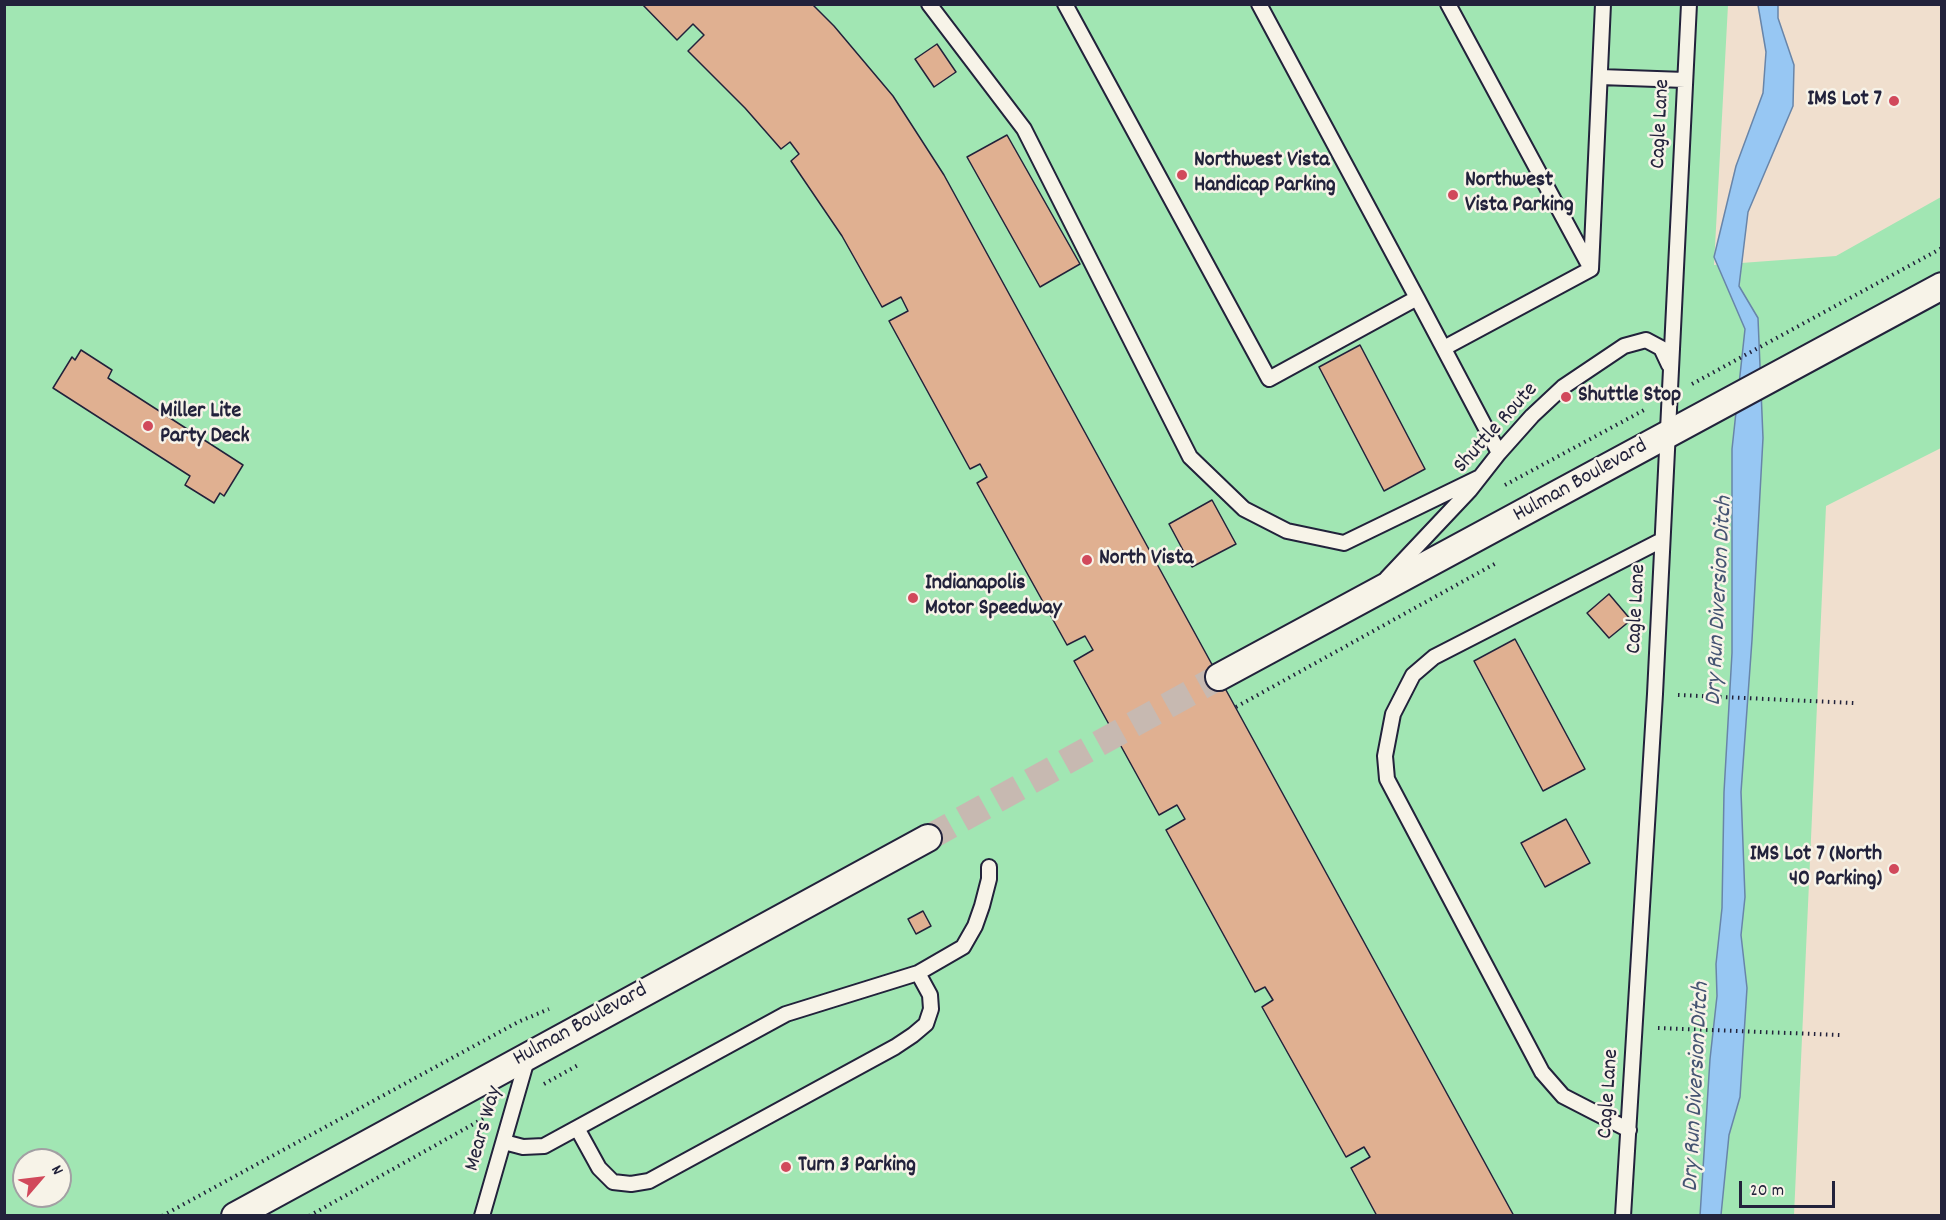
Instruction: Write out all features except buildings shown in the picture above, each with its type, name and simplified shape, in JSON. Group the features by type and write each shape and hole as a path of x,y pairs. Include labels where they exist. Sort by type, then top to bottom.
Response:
{"street":[{"name":"Hulman Boulevard","path":"1219,677 1941,286"},
{"name":"Hulman Boulevard","path":"235,1215 928,838"}],"lane":[{"path":"928,4 1024,129 1190,457 1244,508 1287,531 1344,543 1480,477"},
{"path":"1065,4 1269,379 1417,298"},
{"path":"1259,4 1499,453"},
{"path":"1449,4 1591,269"},
{"path":"1591,269 1603,4"},
{"name":"Cagle Lane","path":"1623,1215 1662,540 1689,4"},
{"path":"1600,77 1685,80"},
{"path":"1444,348 1591,269"},
{"name":"Shuttle Route","path":"1370,597 1480,477 1532,416 1563,387 1624,346 1646,340 1660,348 1670,367"},
{"path":"1629,1130 1563,1096 1542,1072 1387,779 1385,756 1393,714 1413,675 1434,657 1662,540"},
{"path":"504,1142 523,1147 544,1146 786,1014 918,973 963,947 975,926 982,906 989,879 989,867"},
{"path":"577,1128 598,1168 613,1182 631,1184 650,1181 913,1035 926,1024 931,1009 930,995 918,973"},
{"name":"Mears Way","path":"482,1215 528,1055"}],"path":[{"path":"1696,382 1941,248"},
{"path":"1236,707 1507,558"},
{"path":"1689,695 1854,703"},
{"path":"162,1215 518,1022 551,1008"},
{"path":"1670,1028 1840,1035"},
{"path":"309,1215 582,1063"}],"green space":[{"name":"Indianapolis Motor Speedway","path":"5,5 1728,5 1714,265 1836,256 1941,197 1941,448 1826,506 1794,1215 5,1216"}],"water":[{"path":"1758,5 1778,5 1778,18 1794,65 1793,106 1748,212 1739,286 1758,318 1763,438 1741,792 1745,897 1741,935 1747,988 1740,1097 1729,1135 1721,1215 1700,1216 1710,1059 1717,996 1716,964 1722,908 1724,792 1732,653 1732,449 1745,329 1714,257 1736,166 1763,93 1766,52"}],"tunnel":[{"path":"928,838 1219,677"}],"place":[{"name":"IMS Lot 7","path":"1894,101"},
{"name":"Northwest Vista Handicap Parking","path":"1182,175"},
{"name":"Northwest Vista Parking","path":"1453,195"},
{"name":"Shuttle Stop","path":"1566,397"},
{"name":"Miller Lite Party Deck","path":"148,426"},
{"name":"North Vista","path":"1087,560"},
{"name":"Indianapolis Motor Speedway","path":"913,598"},
{"name":"IMS Lot 7 (North 40 Parking)","path":"1894,869"},
{"name":"Turn 3 Parking","path":"786,1167"}],"water label":[{"name":"Dry Run Diversion Ditch","path":"1721,601"},
{"name":"Dry Run Diversion Ditch","path":"1698,1087"}]}
